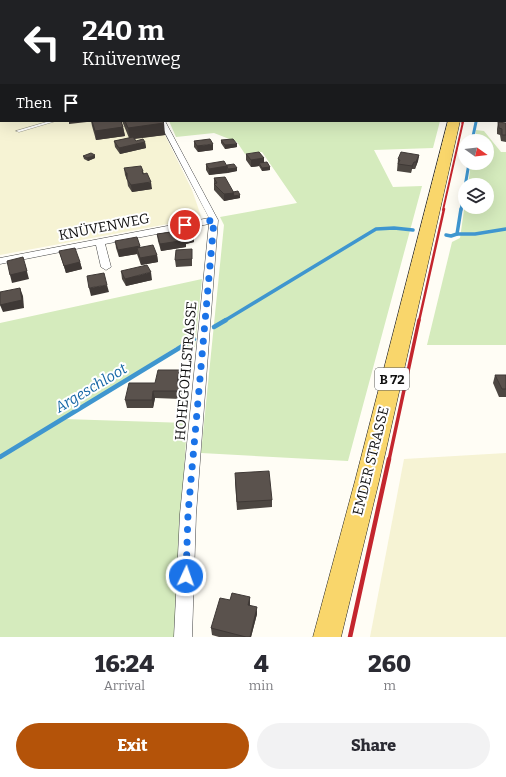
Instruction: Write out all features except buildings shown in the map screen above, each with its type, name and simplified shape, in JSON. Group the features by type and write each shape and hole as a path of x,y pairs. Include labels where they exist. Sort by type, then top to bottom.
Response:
{"main road":[{"name":"EMDER STRASSE","path":"327,637 367,481 454,122"}],"street":[{"path":"163,122 214,220"},
{"name":"KNÜVENWEG","path":"0,261 214,220"},
{"name":"HOHEGOHLSTRASSE","path":"183,637 188,514 214,220"},
{"path":"100,242 106,267"}],"lane":[{"path":"18,132 51,122"}],"shaded area":[{"path":"0,122 158,122 192,190 201,216 195,219 0,255"},
{"path":"506,453 506,637 370,637 404,459"}],"green space":[{"path":"169,122 440,122 433,148 374,150 393,187 422,186 348,461 201,453 224,225 220,217 297,203 262,152 245,154 237,142 214,133 176,137"},
{"path":"476,130 484,131 486,134 476,134"},
{"path":"494,143 501,152 506,152 506,345 427,345 452,242 460,238 463,214 494,214 494,178 469,178 470,170 494,170"},
{"path":"202,279 195,347 176,347 64,419 187,423 174,637 0,637 0,323"}],"waterway":[{"name":"Argeschloot","path":"473,134 476,122"},
{"name":"Argeschloot","path":"466,178 468,170"},
{"name":"Argeschloot","path":"457,234 460,214"},
{"name":"Argeschloot","path":"224,321 376,229 394,228 413,230"},
{"path":"457,234 475,234 506,229"},
{"name":"Argeschloot","path":"446,235 451,236 457,234"},
{"name":"Argeschloot","path":"214,327 226,320"},
{"name":"Argeschloot","path":"0,457 194,339"}],"railway":[{"path":"443,210 463,122"},
{"path":"419,321 444,209"},
{"path":"389,460 419,320"},
{"path":"350,637 389,459"}],"route":[{"path":"185,225 214,220 188,514 186,576"}]}
